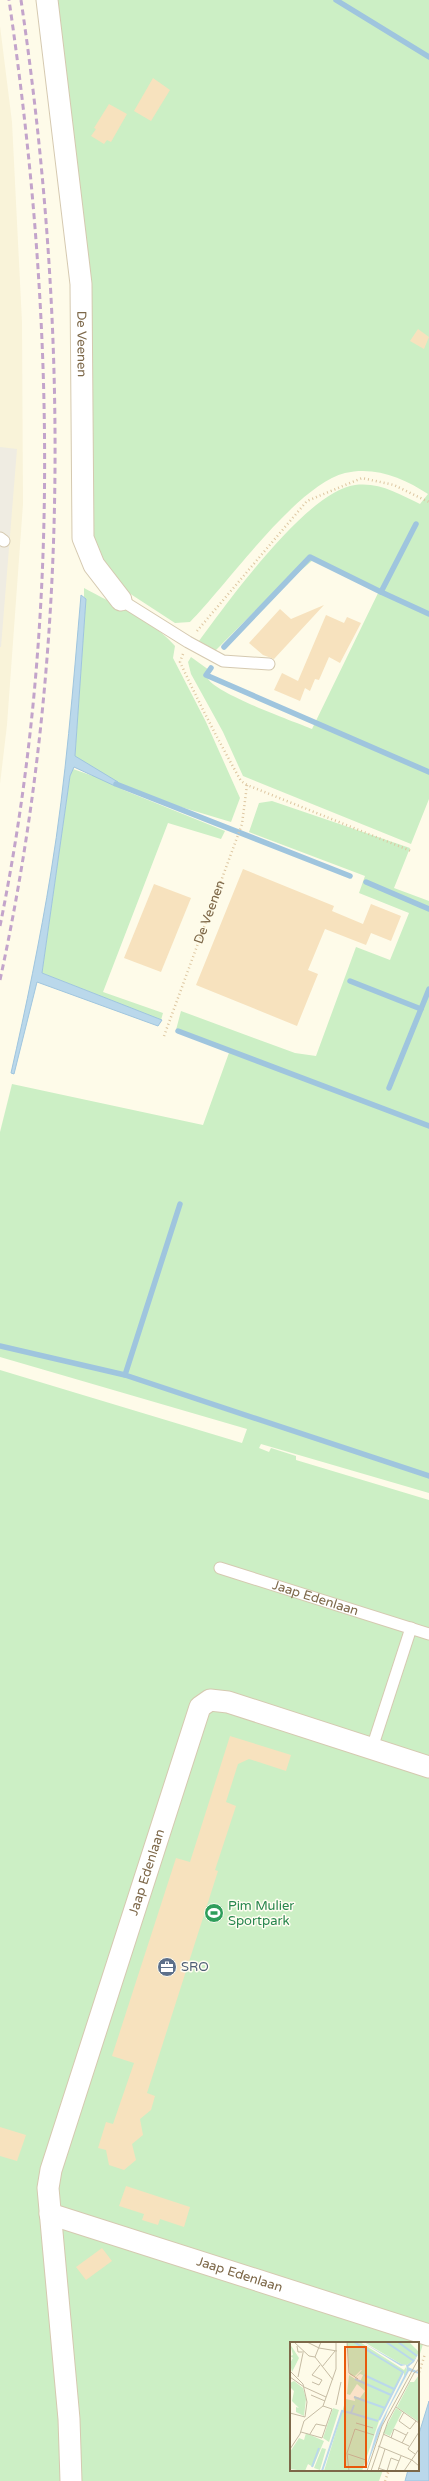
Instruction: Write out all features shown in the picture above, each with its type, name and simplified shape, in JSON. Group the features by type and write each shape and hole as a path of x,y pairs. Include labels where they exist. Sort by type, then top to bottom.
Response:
{"street":[{"name":"De Veenen","path":"47,0 81,284 84,538 94,565 122,600"},
{"name":"Jaap Edenlaan","path":"71,2481 69,2420 48,2188 52,2170 200,1707 210,1700 228,1702 429,1767"},
{"name":"Jaap Edenlaan","path":"50,2214 428,2342"}],"lane":[{"name":"De Veenen","path":"122,600 188,642 223,661 269,664"},
{"name":"Jaap Edenlaan","path":"220,1568 429,1634"},
{"path":"372,1748 411,1628"}],"path":[{"path":"411,851 247,785 241,781 220,745 180,662 188,642 307,501 362,478 394,485 429,502"},
{"name":"De Veenen","path":"164,1036 242,824 247,785"},
{"path":"419,2373 428,2342"},
{"path":"385,2481 389,2471"}],"shaded area":[{"path":"0,26 12,122 22,322 23,504 7,725 0,784"},
{"path":"0,447 17,449 1,647 0,647"}],"green space":[{"path":"57,0 429,0 429,799 411,844 243,776 223,732 191,674 188,662 191,657 209,670 207,677 212,684 223,691 255,706 312,729 380,589 313,560 266,600 215,651 199,641 248,576 292,527 314,506 336,492 355,485 373,485 381,487 420,504 428,494 399,478 378,472 356,471 345,473 326,482 305,496 284,516 190,622 175,623 106,578 90,541 74,165"},
{"path":"84,588 145,621 175,646 173,658 206,722 240,798 231,822 121,789 225,831 221,839 168,823 103,992 163,1013 161,1020 42,973 70,776 73,769 93,776 75,756 86,599 84,597"},
{"name":"Pim Mulier Sportpark","path":"272,801 410,848 394,888 429,901 429,1493 261,1444 259,1448 269,1452 271,1448 296,1456 296,1460 429,1500 429,2325 419,2357 419,2342 290,2342 290,2471 383,2471 379,2481 0,2481 0,1370 242,1443 247,1429 0,1357 0,1132 12,1084 203,1125 230,1050 176,1030 181,1011 295,1053 316,1056 356,947 390,960 409,913 359,893 365,876 249,832 259,803"}],"water":[{"path":"81,595 86,599 75,756 118,782 115,786 74,767 70,776 42,973 162,1020 158,1026 37,982 14,1074 11,1073 47,897 61,803 69,734"},
{"path":"429,2401 429,2481 405,2481 408,2471 419,2471 419,2434"}],"building":[{"path":"153,78 170,90 151,121 134,111"},
{"path":"109,104 127,114 111,142 107,140 104,144 91,136 96,129 94,128"},
{"path":"418,329 429,337 424,349 410,341"},
{"path":"324,605 274,659 263,655 249,643 280,609 291,619"},
{"path":"326,615 344,623 347,617 361,623 340,663 329,657 319,680 315,679 310,691 305,688 300,701 274,690 282,673 298,681"},
{"path":"243,869 334,906 332,911 363,924 371,904 401,916 391,941 371,933 366,945 325,929 308,970 318,974 297,1026 196,985"},
{"path":"154,884 191,898 161,972 124,958"},
{"path":"230,1736 291,1755 286,1771 249,1759 238,1764 226,1802 236,1806 215,1870 218,1871 147,2093 155,2096 151,2110 140,2119 143,2135 132,2144 136,2160 124,2170 109,2165 106,2150 98,2148 106,2122 113,2124 134,2063 112,2056 176,1858 190,1862"},
{"path":"0,2127 26,2135 17,2161 0,2156"},
{"path":"126,2186 190,2207 184,2227 160,2219 158,2225 142,2220 144,2214 119,2206"},
{"path":"102,2248 112,2261 86,2280 76,2267"}],"waterway":[{"path":"336,0 429,57"},
{"path":"224,647 310,557 381,592 416,524"},
{"path":"381,592 429,614"},
{"path":"211,668 206,675 429,772"},
{"path":"116,784 350,876"},
{"path":"366,882 429,909"},
{"path":"350,981 421,1009 389,1088"},
{"path":"421,1009 429,989"},
{"path":"178,1031 429,1126"},
{"path":"180,1204 125,1375 429,1476"},
{"path":"0,1346 125,1375"}],"railway":[{"path":"0,926 20,811 34,696 42,580 45,464 42,347 35,231 24,115 9,0"},
{"path":"0,980 23,859 40,737 50,614 55,492 54,368 48,245 37,122 21,0"}],"place":[{"name":"Pim Mulier Sportpark","path":"214,1913"},
{"name":"SRO","path":"167,1967"}]}
